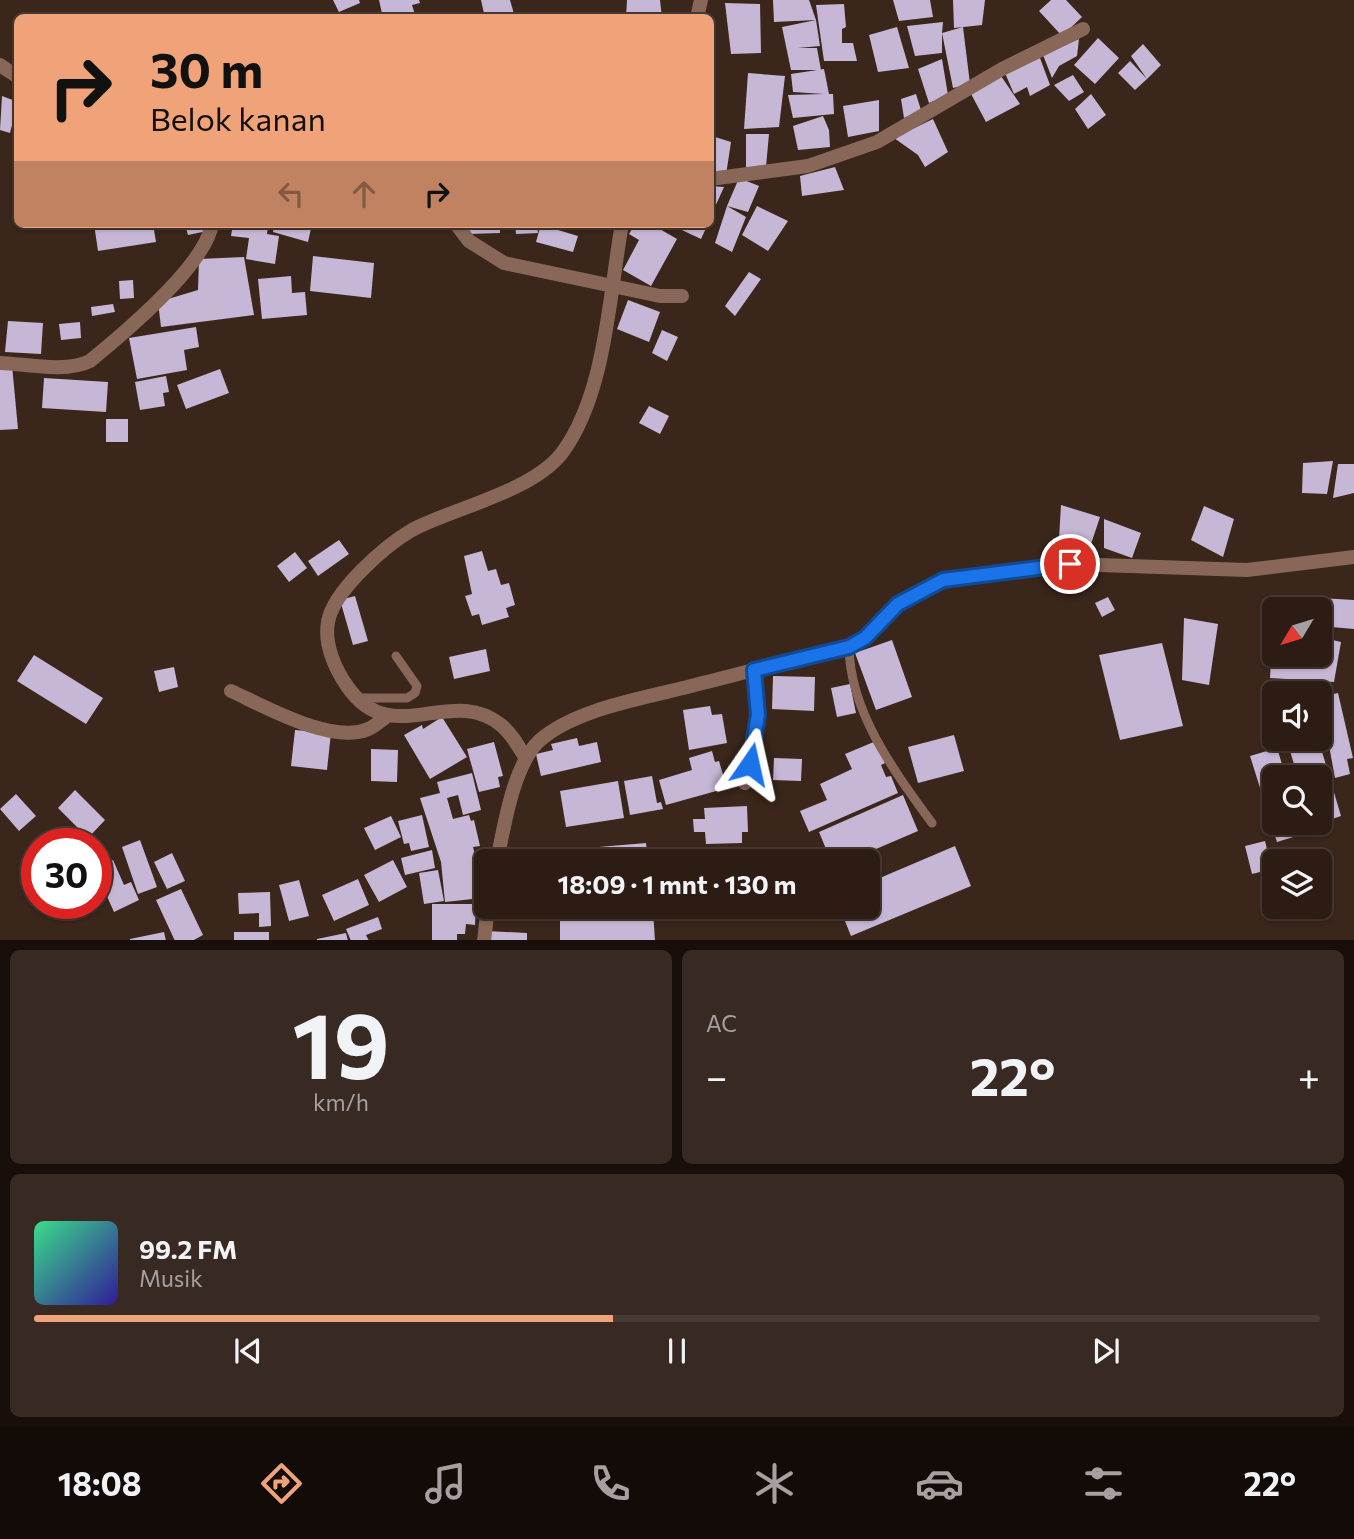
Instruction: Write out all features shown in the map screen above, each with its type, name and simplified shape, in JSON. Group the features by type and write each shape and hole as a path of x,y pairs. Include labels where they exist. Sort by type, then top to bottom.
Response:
{"street":[{"path":"714,178 808,166 877,142 1002,69 1083,29"},
{"path":"0,363 69,365 90,361 180,278 210,228"},
{"path":"459,228 470,241 504,263 660,296 682,296"},
{"path":"526,759 500,724 475,713 449,711 386,717 368,710 355,698 331,659 327,623 333,604 394,541 415,528 483,503 551,464 561,453 580,424 597,366 621,228"},
{"path":"500,849 510,805 526,759 538,742 552,732 622,701 849,647 865,638 898,604 943,580 1070,564 1247,569 1354,557"},
{"path":"745,783 758,715 754,670"},
{"path":"231,691 292,719 331,731 354,733 368,729 386,717"},
{"path":"484,940 486,919"}],"lane":[{"path":"849,647 850,675 872,731 932,823"},
{"path":"355,698 407,698 415,693 417,686 396,656"}],"building":[{"path":"333,0 359,0 360,3 339,12"},
{"path":"379,0 419,0 420,3 412,5 415,14 382,14"},
{"path":"481,0 510,0 514,14 484,14"},
{"path":"627,0 660,0 662,14 626,14"},
{"path":"773,0 809,0 816,20 774,22"},
{"path":"893,0 930,0 933,17 899,21"},
{"path":"953,0 985,0 982,25 954,28"},
{"path":"1051,0 1066,0 1082,17 1062,36 1039,11"},
{"path":"725,3 760,4 761,53 731,54"},
{"path":"844,4 846,27 842,29 842,43 853,43 857,61 824,61 816,5"},
{"path":"816,20 820,46 798,48 817,48 821,70 791,70 782,27"},
{"path":"943,22 942,53 915,56 907,26"},
{"path":"897,27 909,68 878,72 869,35"},
{"path":"963,27 970,84 953,88 942,33"},
{"path":"1098,38 1119,58 1095,84 1074,65"},
{"path":"1079,39 1077,56 1059,66 1052,78 1043,55"},
{"path":"1143,44 1161,65 1147,79 1131,56"},
{"path":"1040,58 1050,85 1030,96 1027,87 1014,94 1005,73"},
{"path":"942,59 948,95 929,103 918,69"},
{"path":"1130,61 1147,79 1135,90 1118,73"},
{"path":"824,69 829,94 833,94 834,114 793,118 788,95 824,94 793,92 791,74"},
{"path":"748,73 785,76 779,127 744,129"},
{"path":"1073,75 1084,92 1069,101 1054,85"},
{"path":"1001,76 1020,104 986,122 970,92"},
{"path":"916,94 921,110 904,118 901,99"},
{"path":"1091,94 1106,115 1088,129 1075,109"},
{"path":"2,96 14,100 14,118 10,133 0,130"},
{"path":"879,100 879,131 848,137 843,106"},
{"path":"823,116 829,130 830,147 798,150 793,126"},
{"path":"933,119 948,152 925,167 918,155 894,138"},
{"path":"746,134 769,134 766,167 746,172"},
{"path":"714,137 731,142 726,175 714,176"},
{"path":"835,167 844,190 802,196 800,176"},
{"path":"739,178 759,186 748,212 727,206"},
{"path":"714,186 724,187 714,209"},
{"path":"727,206 746,217 732,252 715,243"},
{"path":"757,206 788,221 768,251 742,235"},
{"path":"95,228 154,228 156,242 98,251"},
{"path":"186,228 207,228 207,231 188,235"},
{"path":"232,228 268,228 267,234 279,236 275,264 246,259 249,238 231,236"},
{"path":"274,228 311,228 308,242 273,232"},
{"path":"466,228 500,228 500,233 467,234"},
{"path":"515,228 537,228 538,233 516,234"},
{"path":"540,228 559,228 558,230 578,236 573,252 536,242"},
{"path":"633,228 658,228 677,239 651,286 623,270 639,240 629,234"},
{"path":"678,228 706,228 701,239"},
{"path":"313,256 374,263 371,298 310,291"},
{"path":"244,257 254,315 161,327 158,302 198,290 199,259"},
{"path":"749,272 761,279 735,316 725,306"},
{"path":"291,276 292,293 305,292 307,315 262,319 258,279"},
{"path":"133,280 134,298 120,299 119,281"},
{"path":"628,300 660,312 649,342 617,329"},
{"path":"113,304 115,312 92,316 91,307"},
{"path":"8,321 43,323 41,354 5,352"},
{"path":"80,322 81,338 61,340 59,324"},
{"path":"196,327 199,347 184,350 187,370 137,379 129,338"},
{"path":"662,330 678,337 667,361 652,353"},
{"path":"0,365 12,365 18,429 0,430"},
{"path":"220,369 229,393 186,409 177,385"},
{"path":"166,376 169,392 163,393 165,406 140,410 135,382"},
{"path":"44,378 108,382 106,412 42,408"},
{"path":"649,406 669,416 660,434 639,423"},
{"path":"106,419 128,419 128,442 106,442"},
{"path":"1333,461 1327,494 1302,493 1303,463"},
{"path":"1338,464 1354,464 1354,493 1333,498"},
{"path":"1061,505 1100,517 1090,547 1059,539"},
{"path":"1204,506 1234,519 1223,557 1191,540"},
{"path":"1104,519 1141,533 1132,558 1104,548"},
{"path":"339,540 349,554 318,576 308,561"},
{"path":"482,551 488,571 496,569 501,585 509,583 515,605 506,608 509,617 482,625 479,614 472,616 465,596 472,594 464,556"},
{"path":"295,552 307,568 289,582 277,566"},
{"path":"355,596 368,641 353,645 340,600"},
{"path":"1108,597 1115,610 1102,617 1095,603"},
{"path":"1332,599 1354,600 1354,629 1332,627"},
{"path":"1184,618 1218,624 1209,685 1182,680"},
{"path":"892,640 912,697 876,710 855,653"},
{"path":"1332,640 1341,642 1334,682 1270,678 1271,667 1332,667"},
{"path":"1162,643 1183,726 1120,740 1099,655"},
{"path":"486,649 490,671 454,679 449,657"},
{"path":"34,655 103,698 86,724 17,681"},
{"path":"174,667 178,687 159,692 154,671"},
{"path":"773,676 815,677 814,711 772,709"},
{"path":"850,684 856,713 837,717 831,688"},
{"path":"1338,693 1353,758 1347,759 1350,774 1335,778 1330,751 1332,694"},
{"path":"710,706 712,715 722,714 727,743 689,750 683,710"},
{"path":"442,717 467,757 430,779 404,735 422,725 423,729"},
{"path":"295,730 331,733 327,770 291,766"},
{"path":"954,735 964,771 918,783 908,747"},
{"path":"577,738 579,746 597,742 601,762 541,776 536,754 553,750 551,744"},
{"path":"876,741 885,763 881,765 886,777 891,776 898,793 809,832 800,811 827,800 820,784 852,769 845,754"},
{"path":"494,742 503,776 498,777 500,787 479,792 467,749"},
{"path":"371,749 398,750 397,782 371,781"},
{"path":"712,751 715,762 719,761 727,788 666,805 659,780 692,770 689,758"},
{"path":"1278,751 1282,765 1262,765 1262,794 1250,756"},
{"path":"1290,751 1322,751 1326,765 1294,765"},
{"path":"774,758 802,759 801,781 773,780"},
{"path":"472,773 481,810 463,815 458,795 447,798 453,819 469,815 471,821 474,820 480,846 473,847 474,899 445,902 441,862 420,798 440,793 437,782"},
{"path":"652,776 657,803 661,802 663,809 630,815 624,781"},
{"path":"618,781 624,818 566,827 560,791"},
{"path":"1332,785 1341,816 1332,819"},
{"path":"75,790 105,820 97,828 78,828 58,808"},
{"path":"16,794 36,816 19,831 0,809"},
{"path":"903,795 918,831 876,849 826,849 819,832"},
{"path":"747,806 748,832 742,832 742,843 706,844 705,832 694,832 693,819 705,819 704,808"},
{"path":"422,815 429,847 411,851 409,843 404,844 398,821"},
{"path":"391,816 401,837 375,850 364,828"},
{"path":"1275,835 1300,835 1277,842"},
{"path":"140,840 157,887 138,894 122,847"},
{"path":"1265,841 1267,849 1262,849 1262,872 1252,874 1245,846"},
{"path":"646,843 647,849 599,849"},
{"path":"955,846 971,886 851,936 844,919 880,919 880,878"},
{"path":"432,850 435,868 405,875 401,858"},
{"path":"172,853 185,881 167,889 154,862"},
{"path":"112,860 124,885 131,882 139,900 114,912 112,908"},
{"path":"393,860 407,887 379,902 364,875"},
{"path":"438,870 444,901 424,904 419,873"},
{"path":"358,879 369,905 334,921 322,895"},
{"path":"299,880 309,916 289,921 279,885"},
{"path":"181,889 203,935 194,940 175,940 156,900"},
{"path":"270,892 271,926 259,927 259,913 239,914 238,893"},
{"path":"432,904 474,904 475,925 466,924 465,934 457,934 457,940 432,940"},
{"path":"378,917 382,929 366,935 368,940 351,940 346,929"},
{"path":"560,919 654,919 655,940 560,940"},
{"path":"486,931 527,933 527,940 486,940"},
{"path":"164,932 166,940 130,940"},
{"path":"234,932 269,932 269,940 234,940"},
{"path":"346,933 348,940 317,940"}],"route":[{"path":"750,764 758,715 754,670 849,647 865,638 898,604 943,580 1070,564"}]}
